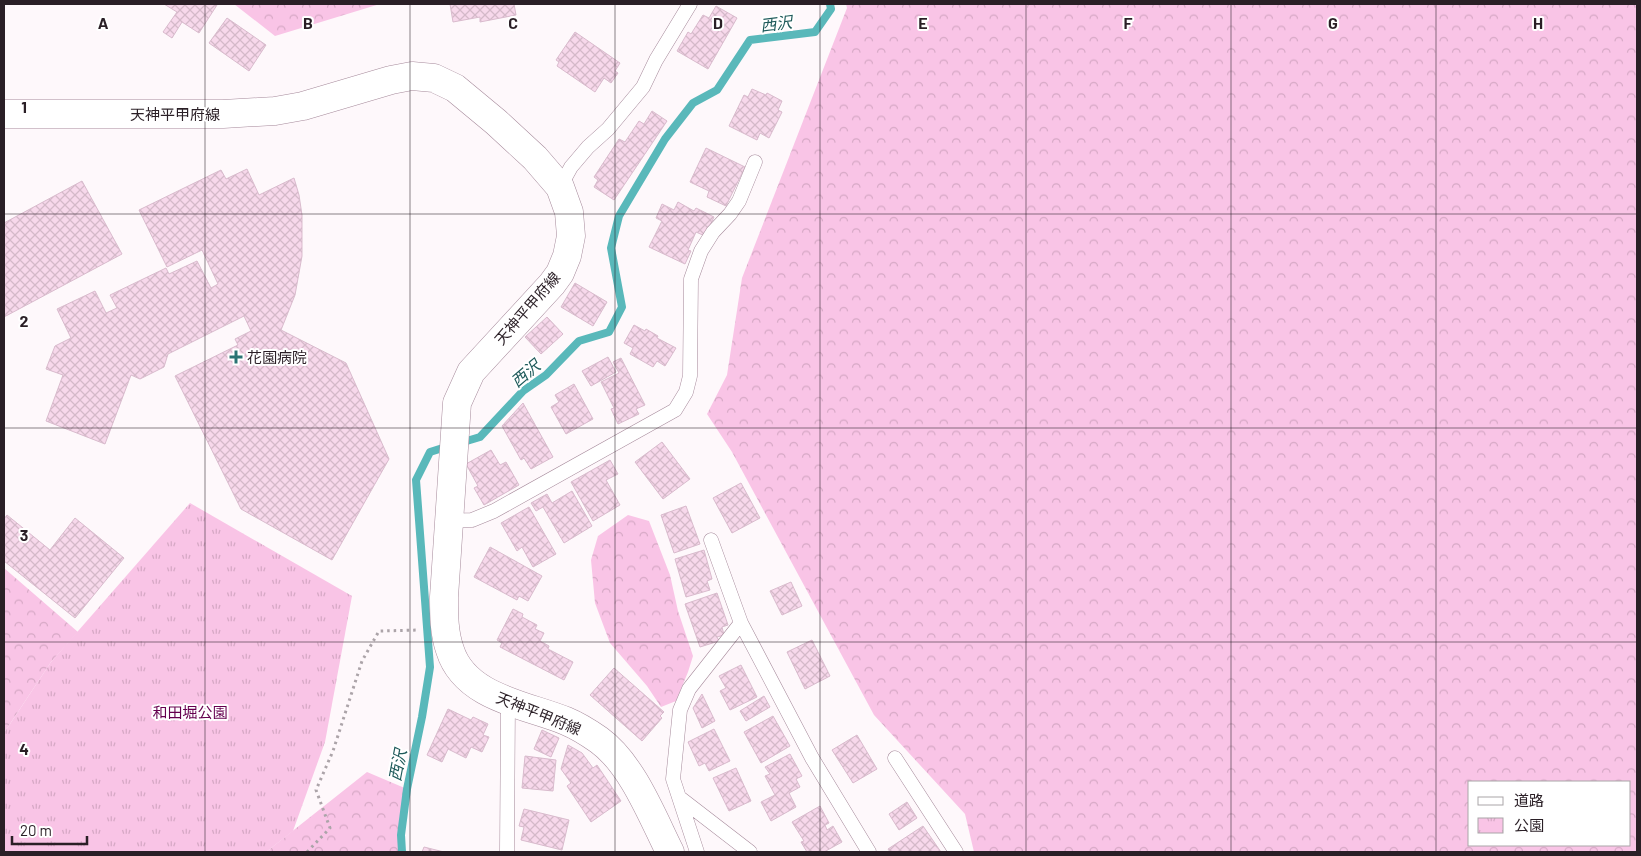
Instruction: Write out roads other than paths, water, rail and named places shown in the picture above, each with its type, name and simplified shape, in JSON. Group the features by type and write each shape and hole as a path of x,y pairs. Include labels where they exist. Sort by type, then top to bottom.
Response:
{"main road":[{"name":"天神平甲府線","path":"4,114 224,114 275,111 303,106 391,80 412,76 434,78 455,88 535,158 560,187 569,212 571,236 567,256 560,273 471,372 457,403 444,598 444,630 450,652 462,672 477,684 508,702 568,721 600,740 611,750 630,774 670,852"}],"lane":[{"path":"560,187 571,167 588,147 608,129 643,87 656,60 690,4"},
{"path":"449,521 472,520 494,511 675,410 686,392 690,376 691,279 701,251 713,232 739,202 755,162"},
{"path":"711,540 741,623 812,758 869,852"},
{"path":"697,852 673,779 680,710 689,688 741,623"},
{"path":"507,852 508,702"},
{"path":"895,758 956,852"},
{"path":"680,798 750,852"}],"waterway":[{"name":"西沢","path":"460,443 480,437 523,391 546,375 579,341 609,332 622,307 611,248 619,216 665,139 693,103 717,90 750,40 815,32 831,9 830,4"},
{"name":"西沢","path":"402,852 401,835 407,789 430,667 416,480 430,452 449,446"}],"place":[{"name":"花園病院","path":"236,357"}],"park label":[{"name":"和田堀公園","path":"190,712"}]}
